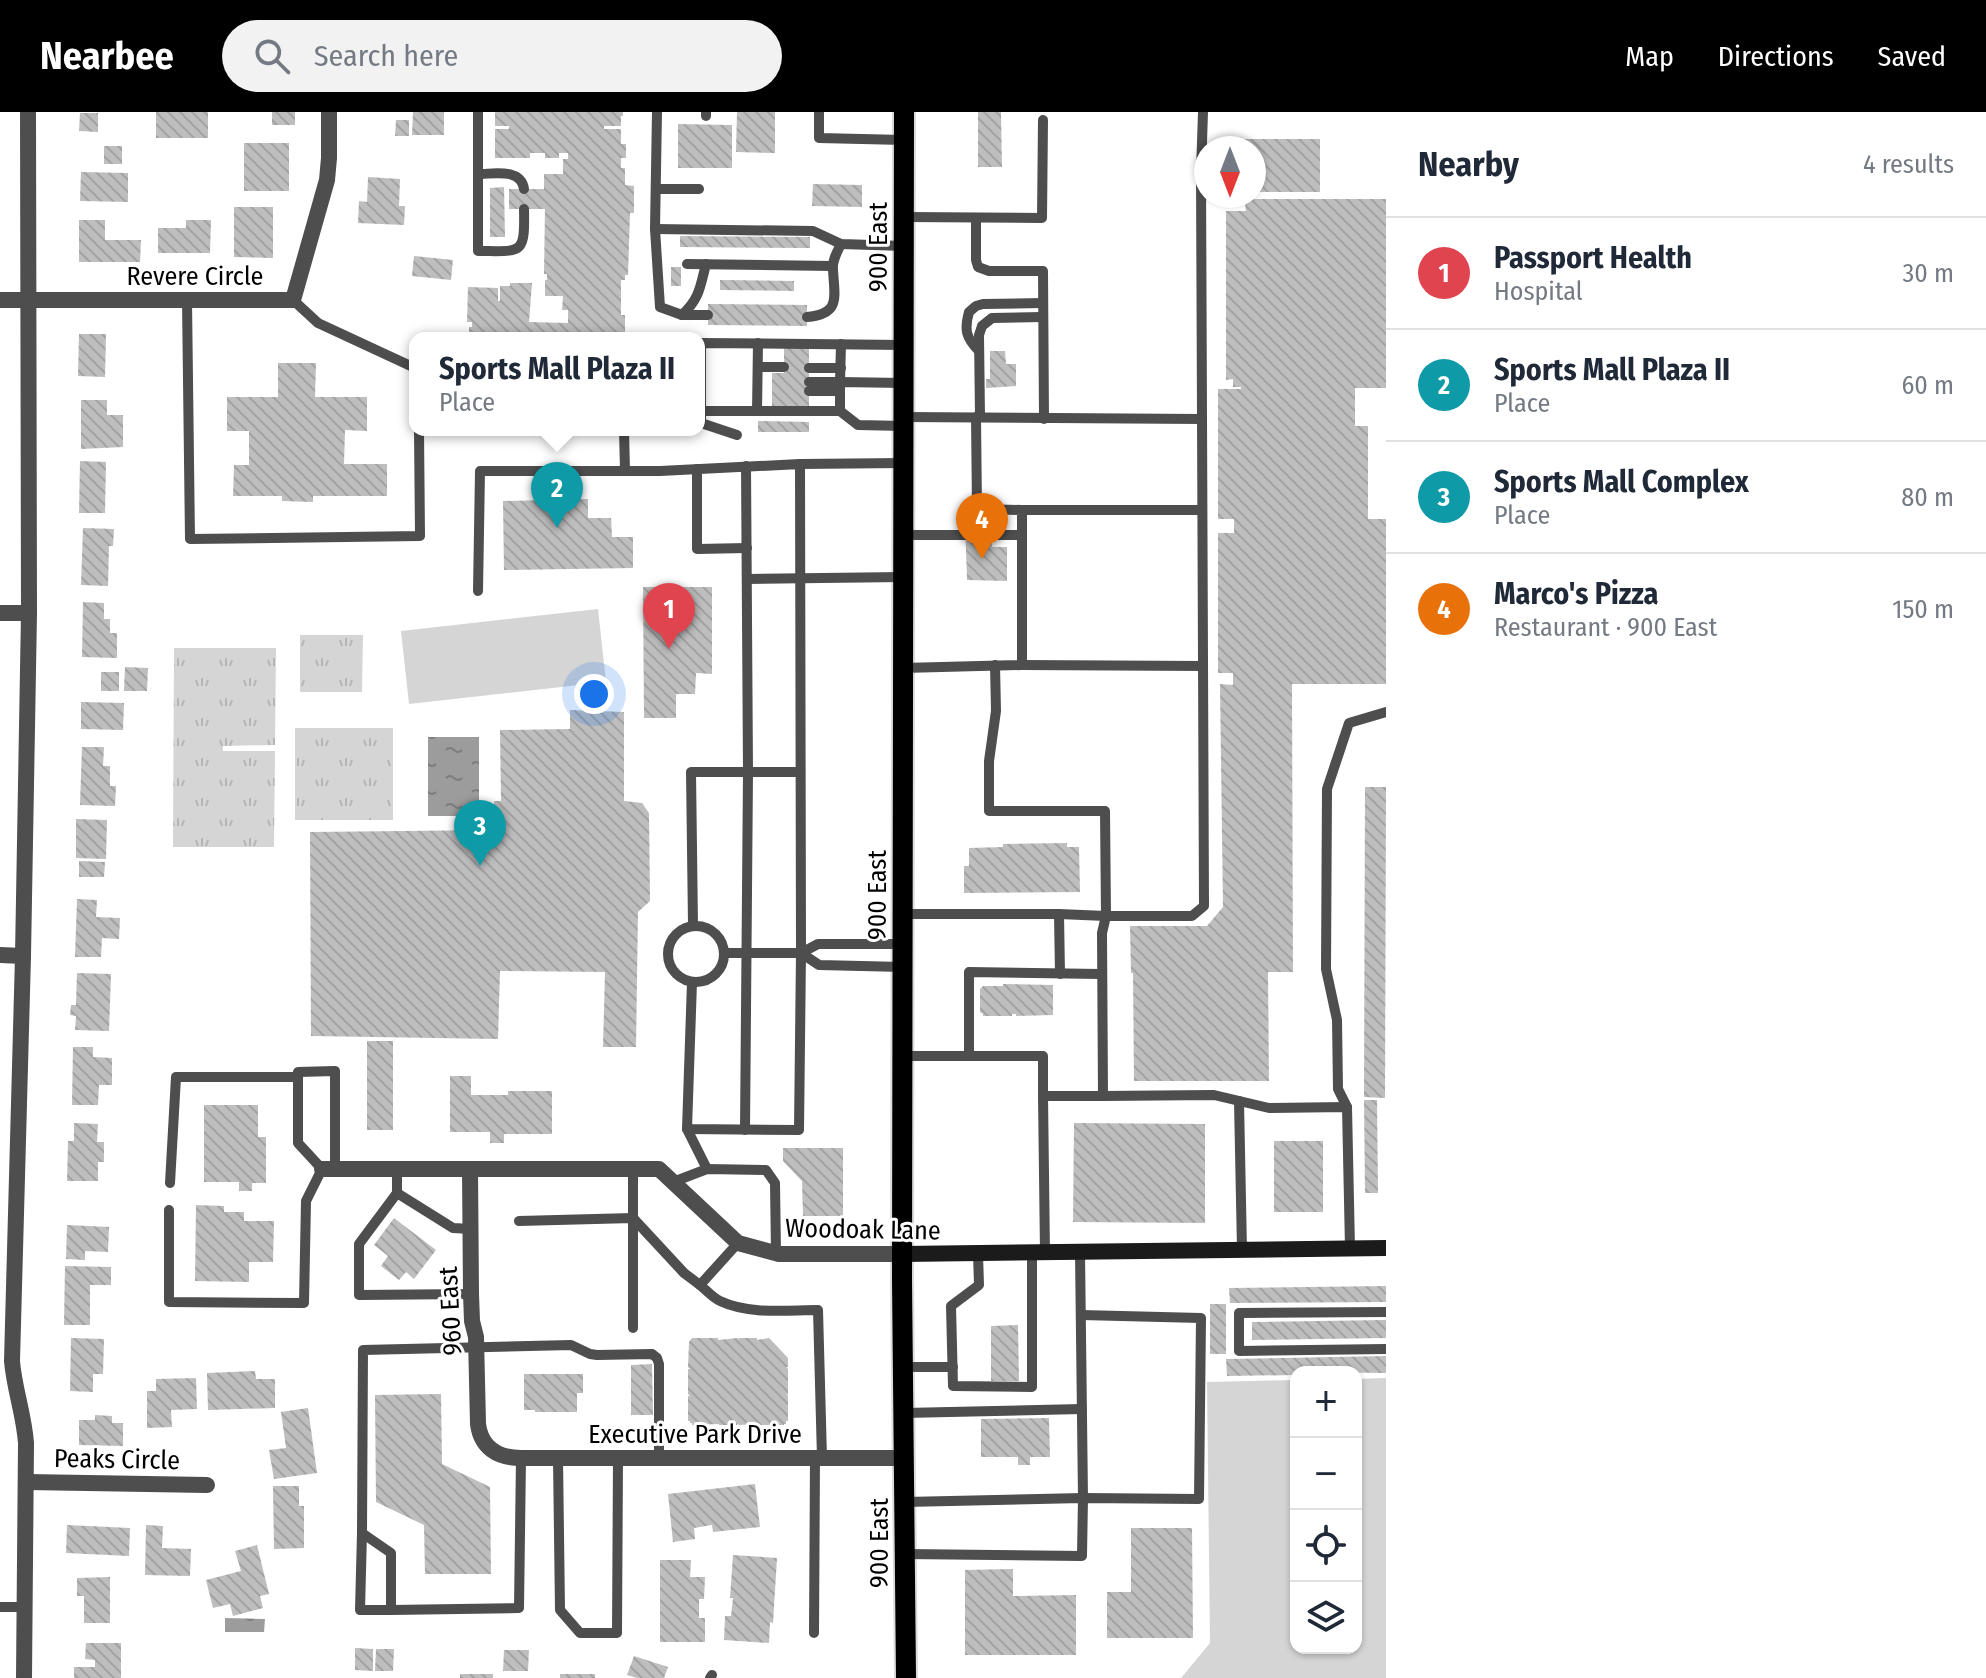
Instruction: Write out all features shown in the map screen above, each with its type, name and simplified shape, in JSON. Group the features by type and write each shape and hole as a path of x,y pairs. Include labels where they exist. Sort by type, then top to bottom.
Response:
{"main road":[{"name":"900 East","path":"904,112 903,1367 906,1678"}],"street":[{"path":"24,1678 25,1430 6,1345 7,1211 23,956 29,613 28,112"},
{"name":"Revere Circle","path":"0,300 293,300 327,180 329,112"},
{"path":"0,613 29,613"},
{"path":"0,955 23,956"},
{"name":"Woodoak Lane","path":"329,1169 659,1169 738,1243 776,1253 978,1254 1386,1248"},
{"name":"960 East","path":"470,1169 471,1294 477,1348 478,1424 480,1436 488,1447"},
{"name":"Executive Park Drive","path":"488,1447 503,1457 521,1458 905,1458"},
{"name":"Peaks Circle","path":"27,1482 207,1485"}],"lane":[{"path":"478,112 478,251 518,248 525,235 524,209"},
{"path":"657,112 655,229 660,307 682,315 708,315"},
{"path":"819,112 819,138 904,140"},
{"path":"903,914 1192,916 1204,906 1203,112"},
{"path":"904,217 1042,218 1043,120"},
{"path":"478,174 515,175 522,180 524,189"},
{"path":"656,189 699,189"},
{"path":"976,218 978,267 989,271 1043,271 1044,419"},
{"path":"655,229 813,231 841,244 904,246"},
{"path":"807,317 820,316 829,311 834,302 832,266 841,244"},
{"path":"687,264 832,266"},
{"path":"682,315 699,294 706,264"},
{"path":"187,300 190,539 420,536 419,436"},
{"path":"293,300 318,323 409,365"},
{"path":"979,351 967,335 969,312 976,306 1043,303"},
{"path":"1043,317 992,318 982,326 979,335 977,509 1202,510"},
{"path":"705,343 903,345"},
{"path":"757,411 758,343"},
{"path":"840,411 841,344"},
{"path":"758,367 784,367"},
{"path":"809,368 841,368"},
{"path":"809,386 903,383"},
{"path":"758,386 772,386"},
{"path":"705,411 840,411 858,425 978,417 1202,419"},
{"path":"705,424 737,435"},
{"path":"624,436 625,471"},
{"path":"478,591 480,471 625,471 903,463"},
{"path":"687,1129 799,1130 800,464"},
{"path":"745,1130 748,772 746,466"},
{"path":"697,469 697,549 747,548"},
{"path":"1022,510 1022,665"},
{"path":"903,535 965,535"},
{"path":"992,535 1022,535"},
{"path":"747,579 903,577"},
{"path":"995,665 996,711 989,761 989,811 1105,811 1106,916 1102,933 1101,974 1103,1096"},
{"path":"903,668 1203,666"},
{"path":"1350,1248 1347,1107 1338,1089 1337,1020 1326,969 1327,789 1349,723 1386,712"},
{"path":"693,925 691,772 800,772"},
{"path":"1059,914 1060,974"},
{"path":"693,925 714,932 725,953 717,974 701,982 683,980 670,967 668,958 671,940 678,932 693,925"},
{"path":"725,953 801,953 818,944 903,944"},
{"path":"801,953 819,965 903,967"},
{"path":"969,1056 969,972 1101,974"},
{"path":"692,982 687,1129 707,1169"},
{"path":"903,1056 1043,1056 1032,1387 953,1386 951,1306 979,1285 978,1254"},
{"path":"169,1210 169,1302 304,1303 306,1201 329,1169 335,1071 298,1072 298,1143 329,1169"},
{"path":"170,1183 176,1077 298,1077"},
{"path":"1043,1096 1214,1095 1269,1108 1347,1107"},
{"path":"1239,1101 1242,1250"},
{"path":"397,1169 397,1193 359,1244 359,1295 471,1294"},
{"path":"633,1169 633,1328"},
{"path":"673,1182 707,1169 766,1170 775,1183 776,1253"},
{"path":"397,1193 453,1228 471,1229"},
{"path":"519,1221 633,1218 684,1273 719,1301 747,1309 818,1310 814,1633"},
{"path":"700,1285 738,1243"},
{"path":"905,1554 1082,1556 1080,1253"},
{"path":"1386,1312 1239,1313 1239,1351 1386,1349"},
{"path":"905,1502 1199,1499 1201,1318 1081,1315"},
{"path":"521,1458 519,1608 360,1610 363,1350 571,1345 597,1355 652,1354 659,1364 659,1458"},
{"path":"903,1367 953,1367"},
{"path":"904,1413 1082,1409"},
{"path":"558,1458 560,1610 580,1633 617,1633 618,1458"},
{"path":"362,1533 391,1553 391,1610"},
{"path":"0,1607 25,1607"}],"green space":[{"path":"598,609 606,682 409,704 401,631"},
{"path":"300,635 363,635 362,692 300,692"},
{"path":"174,648 276,648 275,745 223,746 223,751 275,751 274,847 173,847"},
{"path":"295,728 393,728 393,820 295,820"},
{"path":"1386,1378 1386,1678 1181,1678 1210,1643 1207,1382 1290,1380 1290,1654 1362,1654 1362,1379"}],"water":[{"path":"428,737 479,737 479,816 428,816"},
{"path":"225,1618 265,1619 264,1632 225,1632"}],"building":[{"path":"156,112 208,112 208,138 156,138"},
{"path":"272,112 295,112 295,125 272,125"},
{"path":"413,112 444,112 444,135 412,135"},
{"path":"495,112 623,112 621,126 604,126 604,129 621,129 621,144 626,144 626,158 621,158 621,168 625,168 625,185 634,186 628,275 621,280 621,315 625,315 625,332 469,332 472,322 467,322 468,287 498,288 500,301 500,286 510,286 510,283 532,283 529,322 568,323 568,310 562,310 563,296 545,296 545,209 509,209 509,189 544,189 544,174 563,174 563,159 568,159 568,153 559,153 559,158 545,158 545,153 530,153 530,158 495,158 495,129 509,129 509,126 495,126"},
{"path":"737,112 775,112 775,153 736,152"},
{"path":"978,112 1001,112 1002,167 978,167"},
{"path":"80,113 98,113 98,132 79,131"},
{"path":"396,120 409,120 409,136 395,136"},
{"path":"678,124 732,125 732,168 678,168"},
{"path":"1266,139 1320,139 1320,192 1266,192"},
{"path":"244,143 289,143 289,191 244,191"},
{"path":"104,146 122,146 122,164 104,164"},
{"path":"81,172 128,173 128,202 80,201"},
{"path":"368,177 400,179 399,206 405,206 404,225 358,223 359,201 367,202"},
{"path":"813,184 862,185 862,207 812,206"},
{"path":"504,187 505,237 490,237 490,188"},
{"path":"1266,199 1386,199 1386,388 1355,388 1355,426 1368,426 1368,519 1386,519 1386,684 1292,684 1293,972 1268,972 1269,1081 1134,1081 1130,926 1207,926 1223,907 1220,684 1233,685 1233,673 1218,673 1218,533 1234,533 1234,519 1218,519 1218,389 1241,389 1233,387 1233,379 1226,380 1226,211 1246,211 1246,208 1266,208"},
{"path":"234,207 273,207 273,258 234,257"},
{"path":"79,220 105,220 105,240 141,240 140,262 79,262"},
{"path":"186,220 211,220 210,253 158,253 158,228 186,228"},
{"path":"680,236 810,237 810,248 680,247"},
{"path":"414,256 453,260 451,280 412,276"},
{"path":"671,267 681,267 681,286 671,286"},
{"path":"720,280 794,281 794,291 720,290"},
{"path":"708,304 807,305 807,326 708,325"},
{"path":"79,334 106,334 105,377 78,376"},
{"path":"784,347 809,347 809,406 772,406 772,373 784,373"},
{"path":"990,351 1005,351 1006,364 1016,364 1016,386 986,388 986,379 990,379"},
{"path":"278,363 316,363 315,397 367,397 367,431 345,430 344,464 387,464 387,496 313,496 313,502 282,501 282,496 233,496 234,465 249,465 249,431 227,431 227,397 278,397"},
{"path":"81,400 107,400 107,415 123,415 123,447 81,449"},
{"path":"758,421 809,422 809,432 758,432"},
{"path":"80,461 106,462 105,513 79,513"},
{"path":"588,499 588,518 611,518 612,537 633,537 633,568 504,570 503,501"},
{"path":"965,520 992,520 992,547 1007,547 1007,581 967,580"},
{"path":"83,528 114,529 113,546 109,546 108,586 81,585"},
{"path":"643,587 712,587 712,674 696,673 695,694 676,694 676,718 644,718"},
{"path":"83,602 104,603 104,619 110,619 110,633 117,633 117,658 82,657"},
{"path":"125,667 148,668 147,691 124,691"},
{"path":"101,672 119,672 119,691 101,691"},
{"path":"81,702 124,703 123,730 81,729"},
{"path":"570,710 624,712 624,801 642,803 649,813 650,901 638,912 636,1047 603,1047 605,972 500,971 498,1039 311,1036 310,832 494,830 494,801 501,801 500,730 570,729"},
{"path":"82,747 104,747 103,766 110,766 110,786 116,786 115,806 80,805"},
{"path":"1365,787 1386,787 1385,1098 1364,1097"},
{"path":"76,819 107,820 106,859 76,858"},
{"path":"1067,843 1067,847 1079,847 1080,892 964,893 964,866 969,866 969,848"},
{"path":"79,861 105,862 104,877 79,877"},
{"path":"77,899 97,900 96,917 120,918 119,939 102,938 101,957 75,957"},
{"path":"77,973 111,974 109,1031 75,1030 76,1016 70,1015 71,1005 76,1005"},
{"path":"1003,984 1053,985 1053,1015 983,1016 980,1012 980,989"},
{"path":"367,1041 393,1041 393,1130 367,1130"},
{"path":"73,1047 93,1047 93,1057 112,1058 112,1085 99,1085 98,1105 72,1105"},
{"path":"450,1076 471,1076 471,1095 552,1091 552,1134 504,1134 504,1143 490,1143 490,1132 450,1132"},
{"path":"1364,1100 1377,1100 1378,1193 1365,1193"},
{"path":"204,1105 258,1105 258,1137 266,1137 266,1183 252,1183 252,1191 239,1191 239,1182 204,1182"},
{"path":"74,1123 98,1124 97,1142 104,1142 104,1162 98,1162 98,1181 67,1181 68,1141 74,1141"},
{"path":"1074,1123 1205,1124 1205,1223 1073,1222"},
{"path":"1274,1141 1323,1141 1323,1212 1274,1212"},
{"path":"783,1148 843,1148 843,1216 803,1216 802,1181 783,1161"},
{"path":"196,1205 224,1206 224,1212 244,1212 244,1221 274,1221 273,1262 249,1262 249,1282 195,1281"},
{"path":"394,1218 436,1250 414,1279 406,1272 399,1280 381,1266 388,1256 374,1245"},
{"path":"67,1225 109,1227 108,1252 85,1251 85,1260 66,1259"},
{"path":"65,1266 111,1267 111,1285 90,1285 90,1325 64,1325"},
{"path":"1386,1286 1386,1302 1230,1303 1229,1288"},
{"path":"1210,1304 1226,1304 1226,1354 1210,1354"},
{"path":"1386,1320 1386,1338 1252,1340 1252,1322"},
{"path":"1018,1325 1019,1381 991,1381 991,1326"},
{"path":"71,1338 104,1339 103,1374 93,1374 93,1392 70,1391"},
{"path":"692,1338 769,1338 788,1358 786,1424 692,1425 688,1421 688,1367 689,1342"},
{"path":"1386,1356 1386,1373 1362,1373 1362,1366 1290,1366 1290,1375 1227,1376 1226,1359"},
{"path":"652,1364 653,1415 631,1415 631,1365"},
{"path":"255,1371 256,1379 275,1379 275,1408 208,1410 207,1373"},
{"path":"524,1374 583,1374 583,1393 577,1393 577,1412 524,1410"},
{"path":"196,1378 197,1409 171,1410 172,1427 147,1428 147,1391 156,1391 156,1379"},
{"path":"441,1394 442,1464 490,1487 491,1574 425,1574 424,1525 376,1502 375,1395"},
{"path":"308,1408 317,1473 274,1479 269,1450 286,1448 281,1412"},
{"path":"95,1415 112,1416 112,1423 123,1423 123,1446 79,1445 79,1420 95,1420"},
{"path":"1049,1418 1050,1457 1030,1457 1030,1465 1018,1465 1018,1457 981,1457 981,1419"},
{"path":"755,1484 760,1527 713,1532 712,1525 694,1528 695,1539 673,1542 668,1494"},
{"path":"273,1486 299,1486 299,1506 304,1506 304,1548 274,1549"},
{"path":"67,1525 130,1528 129,1556 66,1553"},
{"path":"146,1525 163,1526 162,1548 191,1549 190,1576 145,1575"},
{"path":"1131,1528 1192,1528 1193,1638 1107,1638 1107,1592 1131,1592"},
{"path":"257,1545 269,1594 260,1596 263,1608 233,1616 230,1604 213,1608 206,1580 241,1571 235,1551"},
{"path":"733,1555 777,1558 769,1643 724,1640 725,1616 731,1616 733,1598 730,1598"},
{"path":"660,1560 691,1560 690,1577 705,1577 704,1599 699,1599 699,1618 705,1618 705,1642 660,1642"},
{"path":"1013,1569 1013,1596 1076,1595 1076,1655 965,1655 965,1570"},
{"path":"110,1577 110,1623 84,1623 84,1596 77,1596 77,1578"},
{"path":"86,1643 121,1643 121,1678 74,1678 74,1667 95,1667 95,1660 85,1659"},
{"path":"355,1648 373,1649 373,1671 355,1670"},
{"path":"376,1649 394,1649 393,1671 375,1671"},
{"path":"504,1650 529,1650 528,1671 503,1671"},
{"path":"634,1656 668,1667 664,1678 627,1675"},
{"path":"460,1674 493,1674 493,1678 460,1678"},
{"path":"560,1674 595,1674 595,1678 560,1678"}],"place":[{"name":"Sports Mall Plaza II","path":"557,528"},
{"name":"Marco's Pizza","path":"982,559"},
{"name":"Passport Health","path":"669,649"},
{"name":"Sports Mall Complex","path":"480,866"}]}
